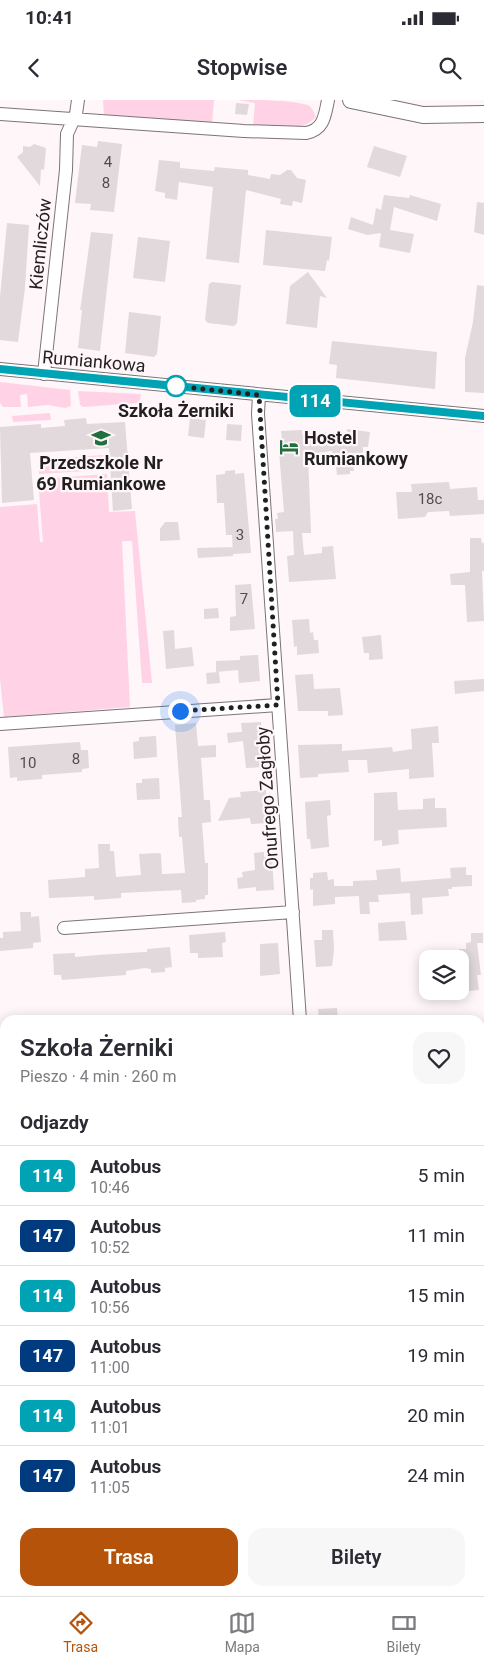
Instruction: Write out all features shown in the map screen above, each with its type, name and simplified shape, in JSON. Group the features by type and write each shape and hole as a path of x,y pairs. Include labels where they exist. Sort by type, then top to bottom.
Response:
{"street":[{"name":"Kiemliczów","path":"44,374 66,170 67,134 78,100"},
{"path":"0,114 244,131 306,133 315,131 322,124 328,100"},
{"path":"351,100 423,115 484,114"},
{"name":"Rumiankowa","path":"0,369 484,416"},
{"name":"Onufrego Zagłoby","path":"259,395 300,1015"},
{"path":"0,724 278,705"},
{"path":"64,928 293,912"}],"shaded area":[{"path":"103,100 214,100 212,124 104,116"},
{"path":"238,100 300,103 308,105 316,117 310,122 295,127 253,127 255,103"},
{"path":"0,382 70,390 71,406 65,408 48,405 28,407 27,394 20,395 21,407 3,407 0,403"},
{"path":"78,391 141,394 140,400 137,403 83,407 80,405"},
{"path":"50,413 51,420 13,422 12,416"},
{"path":"103,455 103,470 39,474 38,460"},
{"path":"107,474 109,512 135,511 152,683 142,683 132,541 122,541 130,707 4,717 0,679 0,507 37,504 40,542 43,542 38,479"}],"building":[{"path":"236,103 249,104 247,115 235,114"},
{"path":"98,141 122,144 114,212 90,210 91,204 75,203 82,145 97,147"},
{"path":"34,144 46,148 44,170 41,169 40,186 17,157 23,152 23,146 30,147"},
{"path":"374,146 407,156 400,177 367,167"},
{"path":"159,160 180,162 180,168 214,171 215,167 248,170 248,175 270,179 271,174 280,175 287,170 291,170 297,178 306,180 302,203 293,201 292,206 280,204 281,199 246,190 239,263 206,259 213,187 179,182 177,200 165,198 165,193 155,191"},
{"path":"384,195 409,198 410,195 441,204 437,221 394,207 390,230 414,234 410,253 379,247 381,233 367,235 348,229 351,217 373,225 376,208 381,210"},
{"path":"477,202 484,203 484,235 474,232"},
{"path":"7,223 29,225 25,288 18,342 0,340 0,297"},
{"path":"266,230 332,237 329,261 327,260 325,271 263,265"},
{"path":"91,232 113,234 100,351 78,348 82,310 80,310"},
{"path":"138,237 170,241 165,282 133,278"},
{"path":"308,272 327,298 320,296 317,328 286,324 290,286"},
{"path":"212,282 241,285 237,323 234,326 208,323 205,320 209,284"},
{"path":"477,285 484,286 484,393 465,392 465,358 473,322"},
{"path":"129,312 161,316 157,354 154,357 125,353"},
{"path":"332,341 437,352 435,389 336,378 337,365 329,364"},
{"path":"86,418 87,424 125,422 132,509 113,511 109,448 30,453 34,500 2,503 0,427 41,424 41,428 65,426 64,420"},
{"path":"190,418 206,420 204,438 188,436"},
{"path":"227,424 242,425 241,441 226,440"},
{"path":"347,429 370,432 368,447 363,447 363,454 352,453 354,471 350,471 350,474 337,475 336,466 333,466 332,451 308,454 311,533 302,533 304,555 322,553 322,547 333,546 336,579 289,582 287,556 294,555 293,531 276,532 275,519 278,519 277,513 284,512 278,440 282,440 281,431 302,430 302,434 326,432 326,435 347,432"},
{"path":"235,470 235,474 244,473 251,553 233,554 232,535 226,535 224,503 217,503 216,475 225,474 225,471"},
{"path":"449,482 450,489 477,487 478,500 484,500 484,514 450,516 449,511 428,512 425,517 398,519 396,492 412,492 411,484"},
{"path":"165,522 178,522 180,540 160,541 160,529"},
{"path":"470,538 481,538 482,543 484,543 484,571 482,571 484,621 467,622 465,585 451,585 450,574 470,572"},
{"path":"233,547 233,556 198,558 197,548"},
{"path":"251,584 255,629 230,631 230,617 236,616 235,585"},
{"path":"218,608 219,618 204,619 204,609"},
{"path":"309,619 310,633 313,632 314,640 318,640 319,653 297,655 297,646 294,647 292,620"},
{"path":"174,630 175,649 192,647 194,666 166,669 163,631"},
{"path":"381,635 383,659 369,660 369,653 364,653 362,637"},
{"path":"258,655 260,681 239,683 238,670 216,672 216,661 240,660 240,656"},
{"path":"219,672 220,683 207,684 206,673"},
{"path":"313,674 314,689 340,688 343,715 328,716 328,711 298,711 295,675"},
{"path":"484,679 484,691 455,694 454,681"},
{"path":"261,722 265,767 246,768 243,741 228,743 227,733 242,732 241,723"},
{"path":"196,723 198,746 216,745 216,757 201,758 204,800 210,800 211,822 202,823 205,863 208,863 208,895 205,895 205,899 182,903 181,890 121,893 121,898 94,900 94,896 49,898 48,880 85,877 85,869 99,868 98,844 110,844 110,851 114,851 116,877 141,875 139,854 161,854 162,874 185,873 182,837 179,837 178,817 182,817 175,725"},
{"path":"438,726 439,743 432,743 434,777 409,779 409,769 368,773 367,760 348,760 349,772 318,774 318,777 300,778 298,745 342,744 342,751 392,747 393,752 412,749 411,729"},
{"path":"156,736 157,757 134,759 133,742 139,741 139,737"},
{"path":"80,742 81,750 88,750 89,768 82,769 82,772 42,775 42,779 17,781 17,777 10,778 8,747"},
{"path":"159,778 160,799 137,800 136,783 142,783 142,779"},
{"path":"266,790 268,823 251,824 250,818 218,821 229,798 241,797 240,792"},
{"path":"397,792 398,810 423,809 423,799 435,798 435,808 446,808 447,827 398,830 399,844 382,846 382,840 374,841 374,793"},
{"path":"330,800 331,815 327,816 329,847 311,849 310,839 307,839 305,802"},
{"path":"264,852 264,857 272,856 274,890 256,891 256,887 238,889 237,878 243,877 242,872 255,870 254,853"},
{"path":"466,867 466,875 472,875 472,886 452,887 452,889 448,889 449,896 422,898 423,914 411,915 410,893 378,895 379,902 369,902 370,914 360,914 359,896 335,897 335,904 313,906 313,889 310,890 310,878 313,878 313,873 327,872 328,880 334,879 334,886 353,886 353,881 377,880 376,870 400,868 401,882 451,878 450,868"},
{"path":"20,912 31,912 31,917 39,916 41,942 33,943 33,948 0,951 0,938 3,938 3,932 21,931"},
{"path":"405,921 407,940 379,941 378,923"},
{"path":"322,930 333,930 334,950 332,966 316,967 314,940 322,940"},
{"path":"225,932 226,942 222,943 223,957 198,958 198,953 190,953 189,935"},
{"path":"471,933 483,933 483,943 477,943 481,975 477,975 479,990 469,991 469,950 459,949 466,949 466,943 471,942"},
{"path":"278,943 280,974 260,976 260,944"},
{"path":"170,947 172,967 165,968 165,972 151,973 151,969 145,968 126,971 126,975 62,980 61,975 54,975 53,954 75,953 75,957 147,952 147,949"},
{"path":"337,1008 338,1015 319,1015 318,1009"}],"bus line":[{"name":"114","path":"0,369 424,412 484,416"}],"place":[{"name":"Szkoła Żerniki","path":"176,386"},
{"name":"Przedszkole Nr 69 Rumiankowe","path":"101,438"},
{"name":"Hostel Rumiankowy","path":"289,447"}],"route":[{"path":"176,386 259,395 258,414 278,705 180,711"}]}
